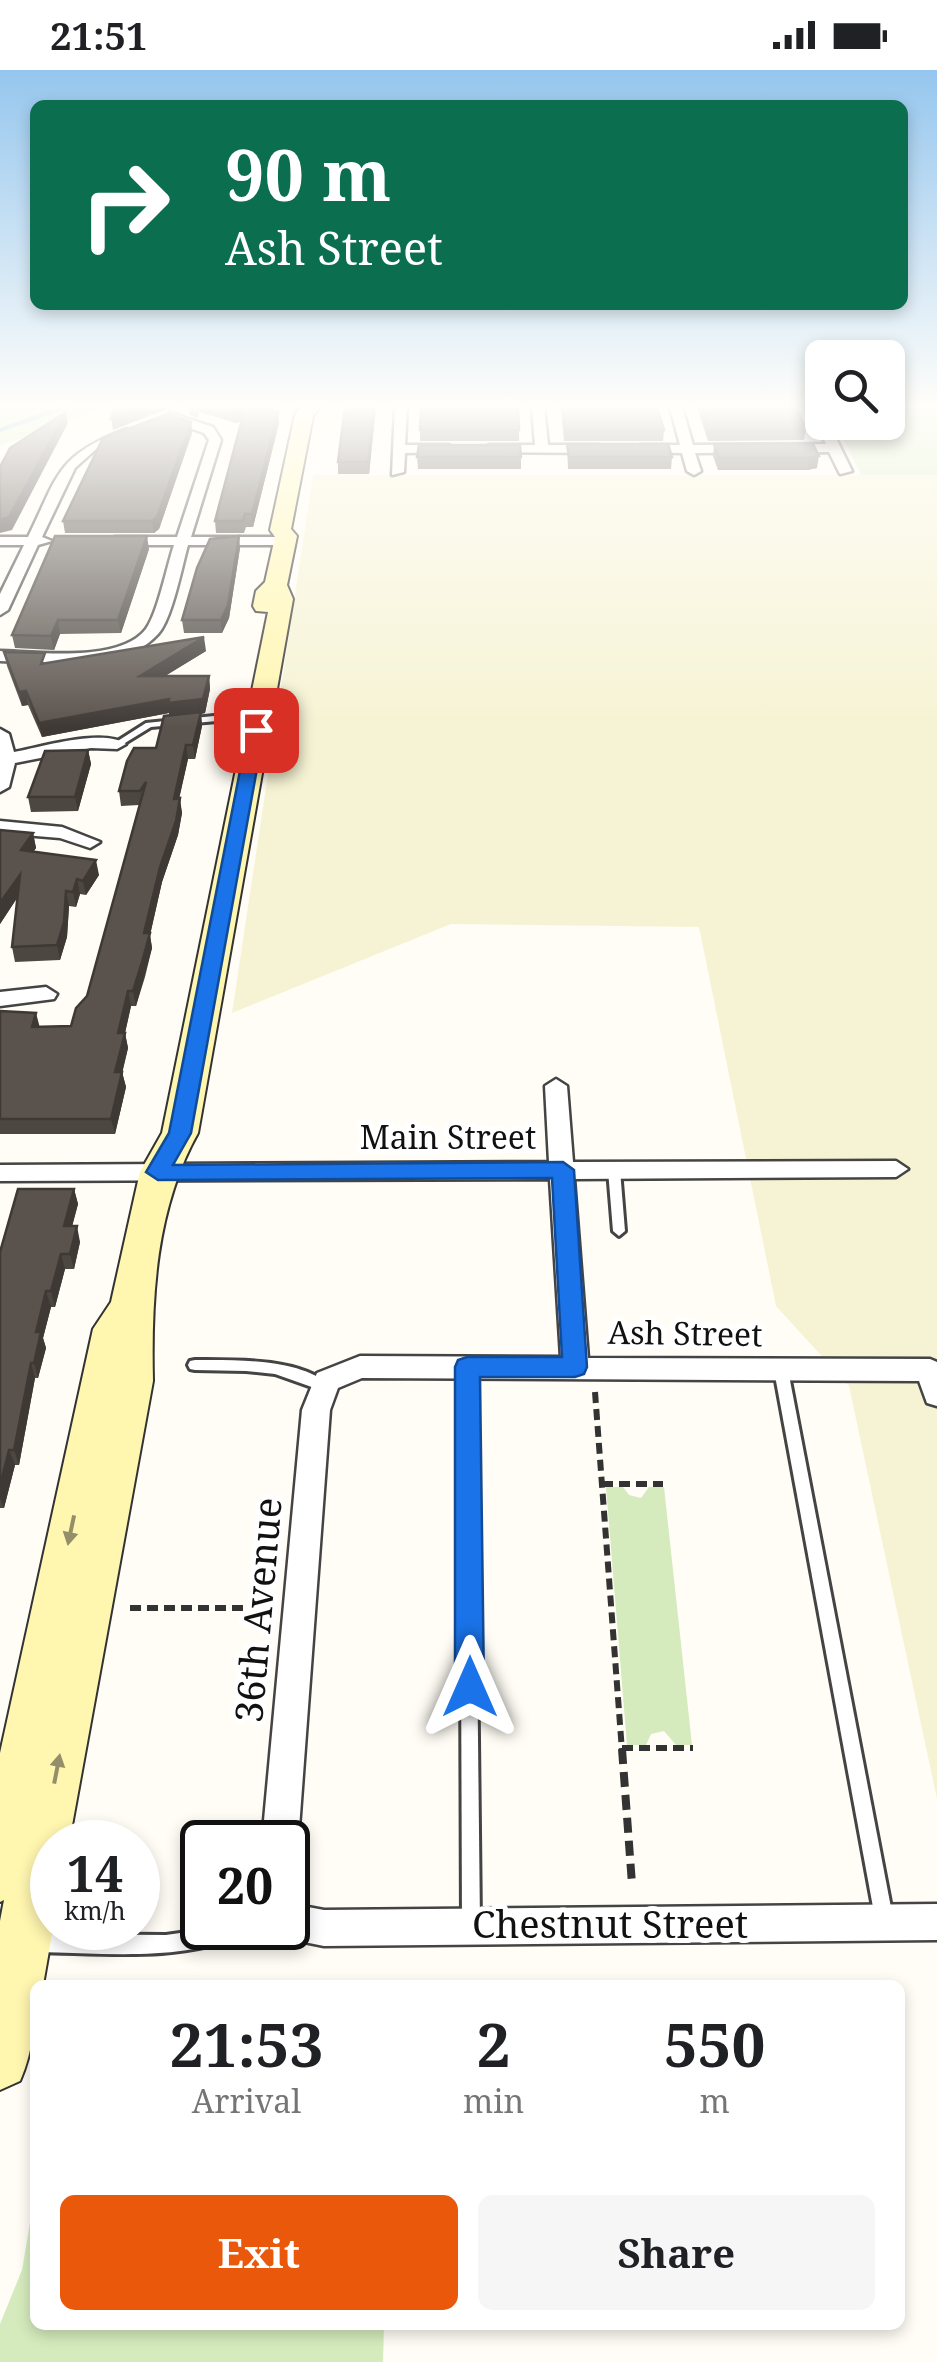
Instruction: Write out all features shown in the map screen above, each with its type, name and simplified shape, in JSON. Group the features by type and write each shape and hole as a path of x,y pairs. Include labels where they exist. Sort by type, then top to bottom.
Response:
{"street":[{"path":"0,610 47,514"},
{"path":"0,656 87,656 142,640 155,627 191,514"},
{"path":"0,2061 132,1381 131,1302 158,1172 154,1132 267,591 276,585 285,538 280,530 283,514"},
{"path":"98,541 285,538"},
{"path":"0,542 60,541"},
{"path":"0,734 7,758 0,788"},
{"path":"7,758 91,743 117,744"},
{"path":"0,827 62,833 90,842"},
{"path":"0,999 46,994"},
{"path":"556,1086 575,1367"},
{"name":"Main Street","path":"0,1174 896,1168"},
{"path":"0,1875 113,1329 131,1302"},
{"name":"Ash Street","path":"323,1386 360,1367 781,1370 934,1382"},
{"name":"36th Avenue","path":"282,1820 316,1410 323,1386"},
{"name":"Chestnut Street","path":"310,1925 937,1922"}],"lane":[{"path":"117,744 148,725 214,719"},
{"path":"614,1170 620,1231"},
{"path":"195,1365 270,1364 323,1386"},
{"path":"467,1367 471,1926"},
{"path":"781,1370 885,1923"},
{"path":"23,1943 180,1944"}],"path":[{"path":"595,1392 632,1884"},
{"path":"602,1484 663,1484"},
{"path":"130,1608 277,1608"},
{"path":"622,1748 693,1748"}],"shaded area":[{"path":"307,514 937,514 937,1799 849,1386 776,1306 699,927 451,924 232,1013"}],"green space":[{"path":"606,1487 623,1487 629,1495 641,1498 649,1487 664,1487 692,1745 676,1745 664,1731 651,1734 646,1745 627,1745"},
{"path":"30,2223 30,2330 384,2330 383,2362 0,2362 0,2324 22,2270"}],"building":[{"path":"66,514 158,514 152,521 63,521"},
{"path":"217,514 252,514 245,514 243,521 215,521"},
{"path":"55,536 147,536 118,620 58,620 51,636 12,635"},
{"path":"239,536 228,605 221,620 182,620 210,539"},
{"path":"204,637 140,676 209,676 203,699 168,703 169,699 39,723 26,691 19,692 4,652 45,653 41,664"},
{"path":"201,712 193,745 186,745 174,799 180,798 176,821 144,933 150,933 133,991 128,991 118,1033 125,1033 115,1072 122,1072 111,1119 0,1119 0,1011 36,1013 32,1027 71,1026 76,1008 87,996 146,782 140,791 119,791 127,761 134,748 156,748 164,716"},
{"path":"88,750 75,797 28,797 45,751"},
{"path":"0,830 33,833 21,850 96,860 83,881 77,879 73,892 66,891 64,922 57,945 12,947 20,875 0,903"},
{"path":"18,1189 74,1189 64,1226 77,1226 70,1254 61,1254 51,1291 46,1291 36,1332 41,1332 14,1450 9,1450 0,1486 0,1252"}],"route":[{"path":"256,730 180,1133 158,1172 563,1170 575,1367 467,1367 470,1687"}]}
